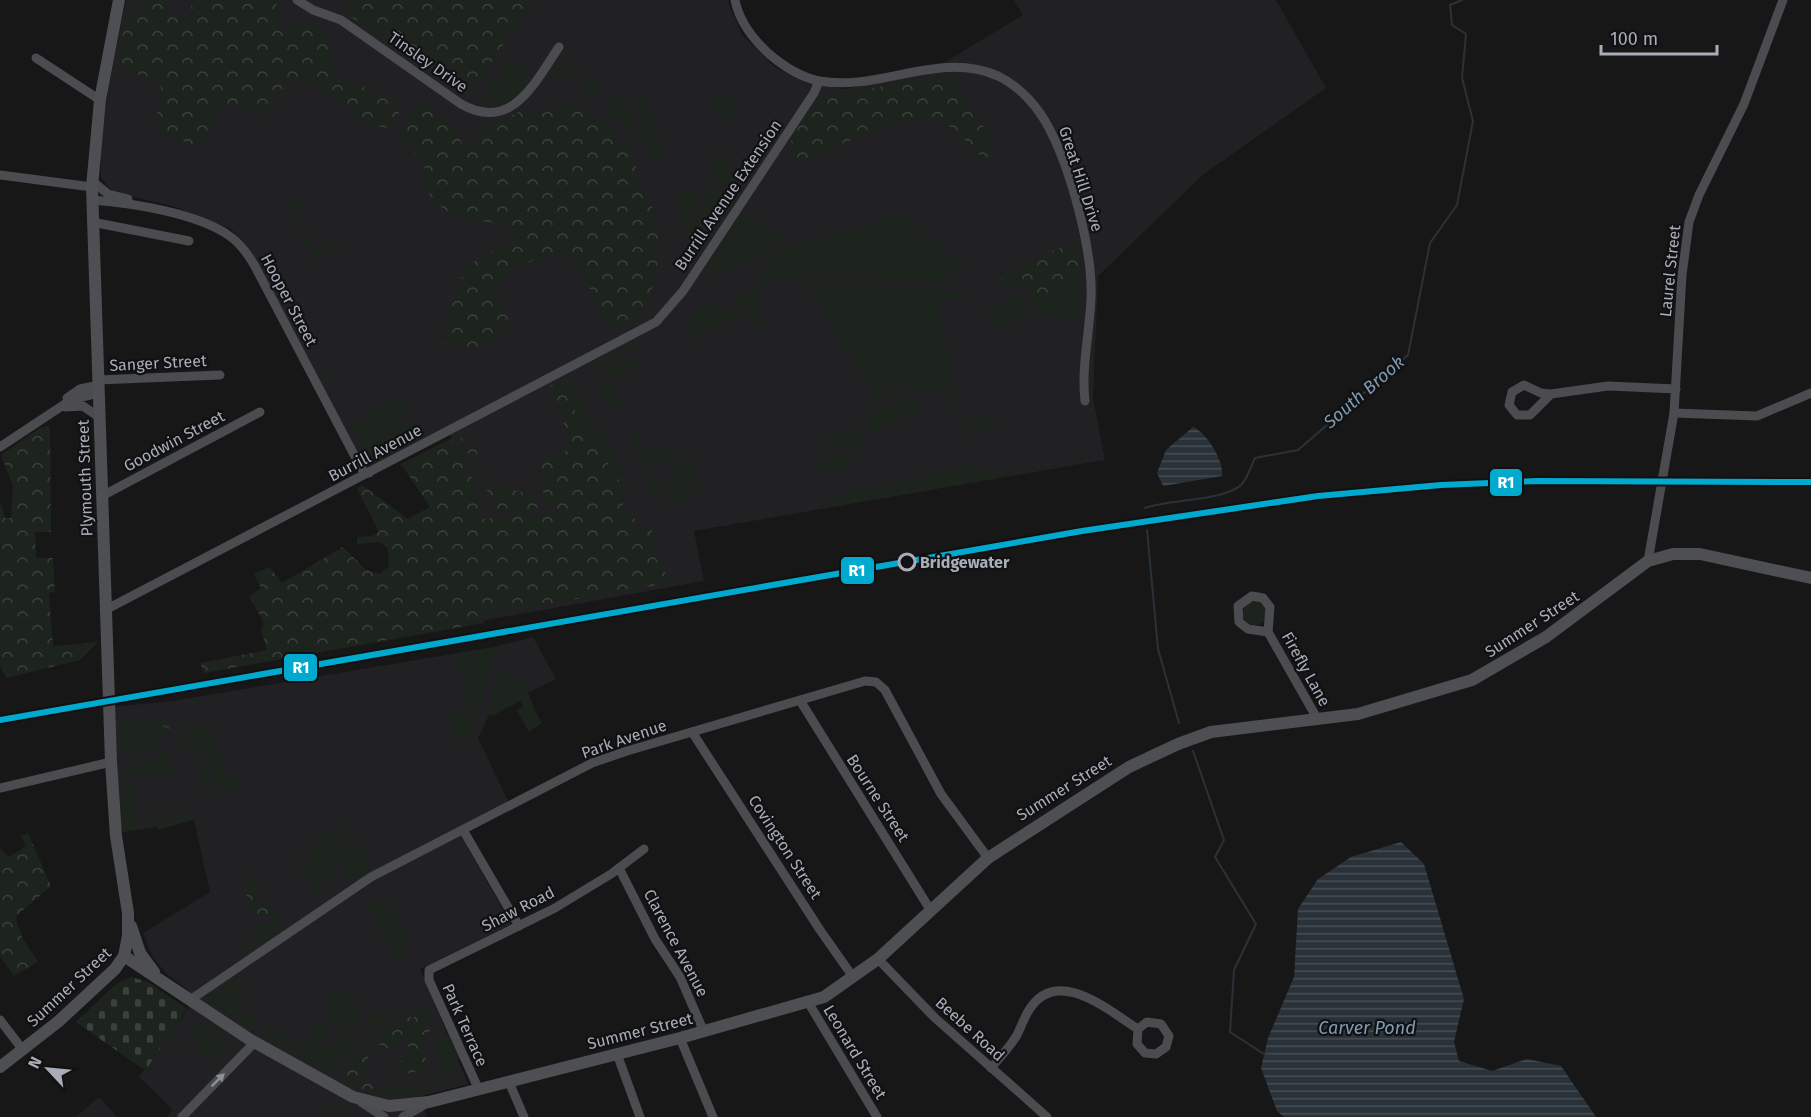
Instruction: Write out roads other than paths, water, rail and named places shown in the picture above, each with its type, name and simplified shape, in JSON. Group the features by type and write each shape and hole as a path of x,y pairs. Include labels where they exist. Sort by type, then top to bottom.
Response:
{"main road":[{"name":"Plymouth Street","path":"119,0 100,100 92,184 92,222 111,762 116,836 128,913 128,936 124,957"},
{"name":"Summer Street","path":"0,1067 98,986 116,969 124,957 255,1042 353,1097 389,1106 429,1102 704,1032 832,993 878,959 988,858 1113,776 1188,739 1242,726 1318,720 1395,705 1458,685 1486,673 1546,637 1648,561 1673,554 1701,554 1811,578"},
{"name":"Summer Street","path":"128,913 140,953 163,981"}],"street":[{"name":"Tinsley Drive","path":"297,0 313,10 341,20 461,104 483,112 504,110 521,100 560,47"},
{"name":"Great Hill Drive","path":"735,0 746,27 763,48 794,72 819,81 862,81 923,69 967,66 1008,82 1039,111 1060,156 1077,206 1090,263 1091,297 1085,401"},
{"name":"Laurel Street","path":"1648,561 1674,413 1682,274 1689,222 1699,195 1744,104 1783,0"},
{"path":"36,58 100,100"},
{"name":"Burrill Avenue Extension","path":"656,322 680,295 814,93 819,81"},
{"path":"0,175 92,184 111,195 166,208 201,223"},
{"name":"Hooper Street","path":"92,200 174,214 201,223 230,237 252,262 360,466 364,472 369,473"},
{"path":"92,222 189,241"},
{"name":"Burrill Avenue","path":"107,609 350,484 656,322"},
{"name":"Sanger Street","path":"0,447 53,411 99,386 220,375"},
{"path":"1551,394 1530,416 1517,415 1509,405 1512,392 1520,386 1551,394 1608,386 1676,388"},
{"path":"1674,413 1757,416 1811,393"},
{"path":"53,411 78,405 99,417"},
{"name":"Goodwin Street","path":"102,496 260,412"},
{"name":"Firefly Lane","path":"1268,632 1248,629 1239,622 1237,611 1246,598 1257,596 1267,602 1271,612 1268,632 1318,720"},
{"name":"Park Avenue","path":"190,1000 371,877 603,759 866,681 881,685 946,801 988,858"},
{"name":"Bourne Street","path":"801,702 931,911"},
{"name":"Covington Street","path":"692,732 819,930 853,977"},
{"path":"0,788 111,762"},
{"path":"463,830 519,926"},
{"name":"Shaw Road","path":"428,972 432,967 561,904 619,868 644,849"},
{"name":"Clarence Avenue","path":"619,868 655,939 680,977 704,1032"},
{"name":"Beebe Road","path":"878,959 922,1006 1047,1117"},
{"name":"Park Terrace","path":"428,972 429,980 478,1090"},
{"path":"991,1068 1013,1041 1034,1004 1054,992 1067,990 1082,995 1138,1029"},
{"name":"Leonard Street","path":"808,1002 877,1117"},
{"path":"0,1020 23,1050"},
{"path":"680,1038 713,1117"},
{"path":"182,1117 255,1042"},
{"path":"617,1054 640,1117"},
{"path":"509,1082 524,1117"},
{"name":"Summer Street","path":"353,1097 384,1117"},
{"path":"403,1117 429,1102"}],"water":[{"path":"1193,427 1204,435 1214,448 1222,476 1163,486 1157,473 1166,450"},
{"name":"Carver Pond","path":"1401,842 1424,864 1464,999 1454,1042 1459,1061 1492,1071 1527,1059 1561,1066 1596,1117 1284,1117 1277,1111 1261,1068 1268,1038 1294,977 1298,909 1318,879 1351,857"}],"waterway":[{"name":"South Brook","path":"1145,508 1211,497 1234,490 1248,475 1255,458 1298,450 1408,355 1430,243 1457,205 1473,121 1462,78 1466,34 1452,25 1450,5 1462,0"},
{"name":"South Brook","path":"1147,530 1158,649 1179,723"},
{"path":"164,726 169,728"},
{"name":"South Brook","path":"1193,751 1224,840 1215,857 1256,924 1234,970 1230,1032 1267,1056"}],"place":[{"name":"Bridgewater","path":"907,562"}]}
